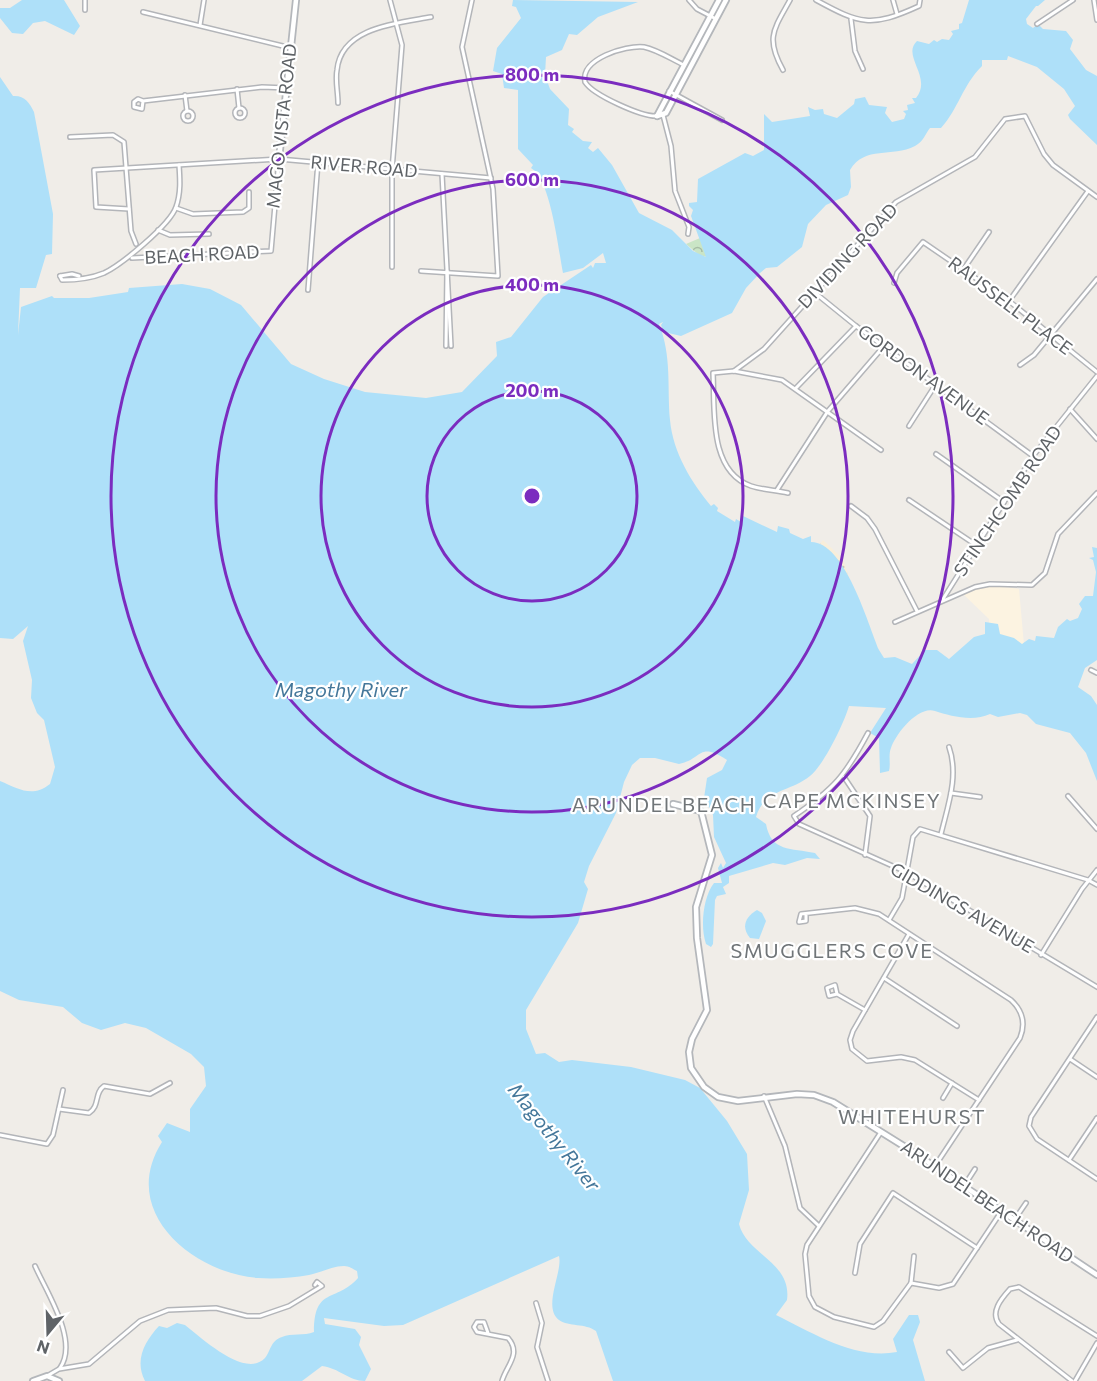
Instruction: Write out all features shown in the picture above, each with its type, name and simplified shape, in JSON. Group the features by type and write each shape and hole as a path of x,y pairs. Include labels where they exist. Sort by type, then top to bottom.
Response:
{"street":[{"path":"85,0 85,10"},
{"path":"200,26 204,0"},
{"name":"MAGO VISTA ROAD","path":"271,251 296,0"},
{"path":"390,0 398,23 402,45 392,170 392,267"},
{"path":"421,271 498,276 491,178 462,47 472,0"},
{"path":"689,0 697,9 713,18"},
{"path":"660,116 676,95 713,18 719,0"},
{"path":"688,234 689,227 675,191 672,148 660,116 669,92 684,65 726,0"},
{"path":"783,70 774,55 772,38 790,0"},
{"path":"816,0 851,19 868,22 919,6 920,0"},
{"path":"893,0 897,14"},
{"path":"1038,24 1073,0"},
{"path":"1094,0 1097,20"},
{"path":"143,12 291,48"},
{"path":"338,103 337,70 345,50 362,33 431,17"},
{"path":"851,19 855,51 863,69"},
{"path":"660,116 648,116 592,91 585,82 585,73 589,66 627,48 647,48 684,65"},
{"path":"143,101 237,89 286,88"},
{"path":"237,89 239,108"},
{"path":"669,92 722,120"},
{"path":"185,94 187,111"},
{"name":"DIVIDING ROAD","path":"734,371 764,349 896,202 975,158 1005,119 1025,116 1044,154 1053,165 1097,197"},
{"path":"70,137 117,136 124,142 127,149 131,231 136,244"},
{"name":"RIVER ROAD","path":"129,209 96,207 93,170 279,159 491,178"},
{"path":"308,290 318,162"},
{"path":"80,277 62,274 60,277 63,280 104,273 158,231 176,208 180,186 179,165"},
{"path":"442,174 448,346"},
{"path":"1009,301 1088,191"},
{"path":"176,208 193,214 243,212 249,208 249,192"},
{"path":"158,231 170,236 209,234"},
{"path":"963,270 989,232"},
{"name":"RAUSSELL PLACE","path":"894,284 897,273 923,242 1009,301 1052,334 1097,374"},
{"name":"BEACH ROAD","path":"132,258 271,251"},
{"path":"1020,365 1027,363 1097,279"},
{"name":"GORDON AVENUE","path":"814,292 856,326 1033,456"},
{"path":"796,388 856,326"},
{"path":"777,490 828,411 884,346"},
{"path":"788,493 751,486 737,478 726,464 718,448 713,373 734,371 782,380 881,450"},
{"name":"STINCHCOMB ROAD","path":"943,599 1033,456 1097,374"},
{"path":"909,426 936,384"},
{"path":"1070,410 1097,438"},
{"path":"936,454 1004,502"},
{"path":"895,622 943,599 990,584 1032,585 1045,573 1058,534 1097,493"},
{"path":"909,500 976,545"},
{"path":"851,506 867,518 875,529 917,611"},
{"path":"1091,670 1097,673"},
{"path":"865,855 870,816 844,777 868,733"},
{"path":"941,834 951,793 953,766 949,747"},
{"name":"GIDDINGS AVENUE","path":"844,777 826,794 794,816 805,829 906,872 1097,987"},
{"path":"951,793 980,797"},
{"path":"1068,796 1097,829"},
{"name":"ARUNDEL BEACH ROAD","path":"673,804 701,811 712,855 697,899 698,938 707,1005 706,1015 690,1046 692,1068 704,1087 718,1097 744,1101 764,1096 797,1094 823,1098 935,1166 1097,1275"},
{"path":"889,920 900,902 914,834 923,829 1088,880 1097,885"},
{"path":"1041,955 1088,880 1097,870"},
{"path":"806,915 813,912 856,908 872,911 1011,1000 1021,1013 1023,1026 1020,1038 935,1166"},
{"path":"909,934 850,1040 852,1049 860,1057 870,1061 914,1059 979,1100"},
{"path":"884,978 957,1026"},
{"path":"837,994 865,1010"},
{"path":"1097,1017 1031,1117 1029,1130 1036,1139 1097,1179"},
{"path":"1070,1059 1097,1077"},
{"path":"59,1109 89,1113 96,1106 98,1093 104,1086 150,1094 170,1083"},
{"path":"943,1098 952,1083"},
{"path":"0,1135 47,1144 53,1135 63,1090"},
{"path":"764,1096 785,1146 800,1208 819,1226"},
{"path":"1069,1160 1097,1118"},
{"path":"881,1132 805,1250 811,1301 821,1311 841,1320 874,1327 880,1323 911,1283 914,1256"},
{"path":"964,1186 975,1169"},
{"path":"855,1273 860,1244 893,1192 977,1248"},
{"path":"1016,1219 1026,1203"},
{"path":"911,1283 939,1288 956,1282 1001,1210"},
{"path":"35,1266 65,1334 68,1350 59,1369"},
{"path":"33,1381 59,1369 89,1364 140,1321 168,1310 216,1308 247,1316 260,1316 289,1306 322,1286 317,1282 315,1285"},
{"path":"1097,1336 1026,1289 1016,1286 1007,1292 995,1315 999,1324 1018,1340 1074,1381 1097,1343"},
{"path":"537,1303 542,1323 537,1347 548,1381"},
{"path":"488,1333 484,1322 475,1324 477,1332 508,1338 513,1344 513,1361 501,1381"},
{"path":"949,1352 963,1368 988,1348 1018,1340"},
{"path":"47,1376 58,1381"}],"shaded area":[{"path":"990,585 1019,589 1025,656 991,673 989,619 962,593"}],"sand":[{"path":"823,540 843,559 849,578 835,556 820,544"}],"green space":[{"path":"700,238 707,257 699,255 686,244"}],"water":[{"path":"22,0 64,0 80,26 74,35 45,21 33,23 23,34 12,33 0,18 0,8 10,8"},
{"name":"Magothy River","path":"513,0 638,2 598,17 577,35 569,34 562,50 546,57 545,75 550,89 569,109 568,125 574,129 572,132 583,141 592,142 588,148 593,152 598,148 612,165 639,213 672,230 693,251 706,257 691,216 693,210 689,206 689,203 697,202 698,179 745,153 753,156 764,150 764,114 772,122 810,116 808,107 815,110 823,109 824,114 837,118 854,104 855,99 865,97 869,105 887,107 885,113 892,122 904,119 906,114 903,111 908,110 907,105 915,103 912,98 916,98 921,82 912,53 913,47 917,41 929,44 934,40 937,42 942,39 949,40 953,34 951,31 959,29 959,24 962,23 969,0 1045,0 1036,6 1026,19 1027,24 1033,28 1038,24 1043,29 1066,31 1073,40 1070,49 1086,70 1097,76 1097,145 1070,119 1068,115 1075,106 1064,89 1037,67 1008,56 1007,60 982,60 982,66 941,128 930,128 915,146 863,157 856,162 850,170 851,187 848,195 826,205 808,224 802,247 777,267 766,268 760,273 746,288 732,313 681,336 664,332 661,325 663,322 659,324 666,348 672,432 679,456 697,488 711,506 714,504 718,508 717,511 735,522 736,519 741,522 743,516 777,532 778,526 789,529 790,533 803,539 811,536 811,542 823,546 834,555 854,586 884,658 895,657 912,664 925,650 937,650 949,659 974,637 985,634 985,622 998,624 1000,634 1014,638 1022,644 1029,639 1035,641 1036,636 1054,638 1058,627 1067,619 1070,621 1078,618 1082,609 1079,604 1085,596 1093,596 1096,572 1093,560 1089,558 1094,557 1092,547 1097,548 1097,660 1085,668 1078,687 1091,696 1097,705 1097,781 1086,753 1070,733 1036,724 1027,715 1020,713 998,717 990,714 969,718 928,710 922,712 908,722 897,736 890,751 889,771 880,773 879,738 870,733 886,708 849,706 833,743 815,771 802,781 765,801 756,817 766,824 772,840 777,844 790,849 815,853 820,859 807,858 785,865 773,863 729,876 729,883 723,887 726,894 717,896 715,900 711,947 706,944 704,937 705,904 714,883 722,883 718,868 721,863 723,868 726,863 714,837 713,815 704,798 707,778 722,770 727,760 711,752 701,753 679,764 655,758 640,758 632,765 624,782 616,813 589,866 584,882 588,889 578,923 526,1010 526,1029 536,1054 545,1053 559,1062 572,1060 631,1067 685,1080 700,1088 727,1121 747,1154 749,1190 739,1224 751,1244 783,1276 787,1287 787,1300 776,1315 819,1337 850,1349 881,1353 897,1352 893,1339 909,1315 918,1315 920,1322 913,1340 925,1381 613,1381 596,1331 567,1324 554,1314 552,1307 559,1256 403,1325 384,1326 324,1318 325,1324 355,1329 361,1337 359,1345 371,1369 365,1381 322,1366 302,1381 145,1381 141,1358 149,1338 159,1326 167,1328 177,1323 185,1325 213,1347 235,1360 246,1364 257,1363 265,1358 278,1339 314,1332 315,1317 322,1301 350,1286 358,1278 357,1271 348,1266 340,1266 303,1276 258,1278 233,1274 187,1251 169,1234 156,1214 149,1192 151,1167 162,1142 158,1136 167,1123 190,1132 190,1109 206,1086 204,1067 191,1054 146,1028 125,1023 101,1030 82,1023 63,1007 19,1000 0,991 0,781 25,791 37,791 50,784 55,767 44,720 37,713 31,698 32,680 23,641 28,626 13,639 0,638 0,77 13,96 26,100 34,112 53,214 52,254 46,255 36,288 20,288 18,335 21,307 52,296 54,298 89,298 128,292 129,288 182,284 210,289 241,305 291,364 324,379 365,392 426,398 462,392 497,356 496,342 511,337 543,297 591,265 593,268 595,263 606,263 603,253 583,268 563,273 553,216 544,186 531,168 533,165 518,149 518,90 504,88 502,74 493,71 497,48 521,18 516,7 512,6"},
{"path":"757,910 762,913 766,921 759,939 750,938 745,926 747,919"}],"district":[{"name":"CAPE MCKINSEY","path":"852,801"},
{"name":"ARUNDEL BEACH","path":"664,805"},
{"name":"SMUGGLERS COVE","path":"832,951"},
{"name":"WHITEHURST","path":"912,1117"}]}
